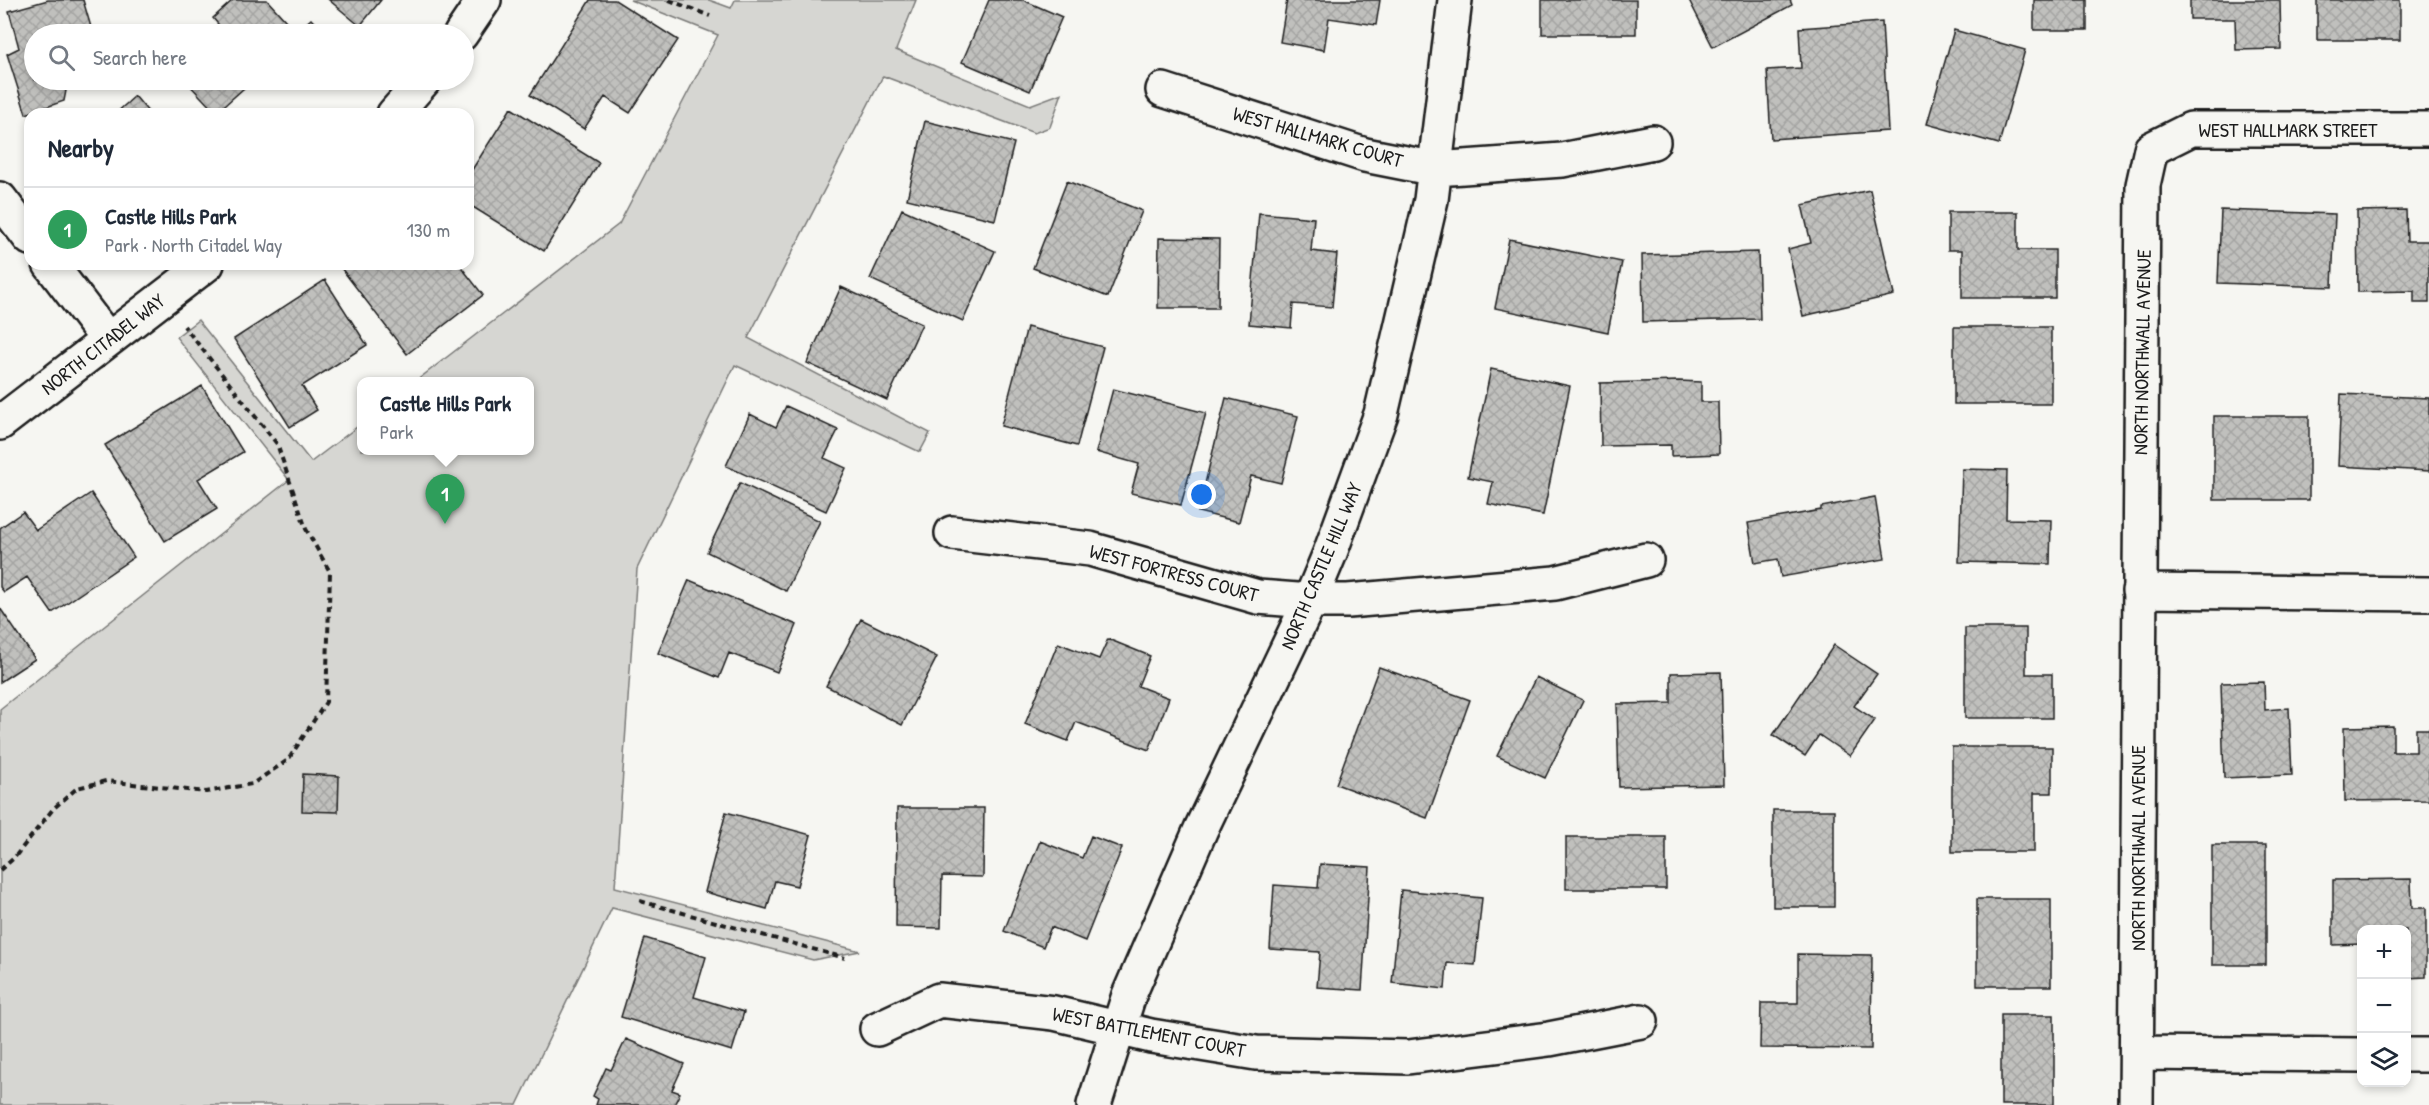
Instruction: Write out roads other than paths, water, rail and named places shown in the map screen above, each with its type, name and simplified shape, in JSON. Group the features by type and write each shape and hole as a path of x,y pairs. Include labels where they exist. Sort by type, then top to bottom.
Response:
{"street":[{"path":"468,24 484,0"},
{"name":"NORTH CASTLE HILL WAY","path":"1094,1105 1129,995 1201,829 1310,601 1381,414 1436,169 1455,0"},
{"path":"399,108 415,90"},
{"name":"WEST HALLMARK COURT","path":"1163,90 1365,155 1436,169 1562,160 1653,142"},
{"name":"WEST HALLMARK STREET","path":"2151,149 2191,129 2429,129"},
{"name":"NORTH NORTHWALL AVENUE","path":"2136,1105 2143,185 2151,149"},
{"path":"0,199 24,230"},
{"path":"55,270 108,340"},
{"name":"NORTH CITADEL WAY","path":"0,423 199,270"},
{"name":"WEST FORTRESS COURT","path":"952,533 1090,549 1258,597 1310,601 1348,601 1555,583 1646,560"},
{"path":"2139,591 2429,594"},
{"name":"WEST BATTLEMENT COURT","path":"877,1029 939,1000 1054,1013 1118,1028 1256,1053 1408,1057 1549,1039 1641,1021"},
{"path":"2137,1053 2357,1054"},
{"path":"2411,1055 2429,1055"}],"place":[{"name":"Castle Hills Park","path":"445,524"}]}
